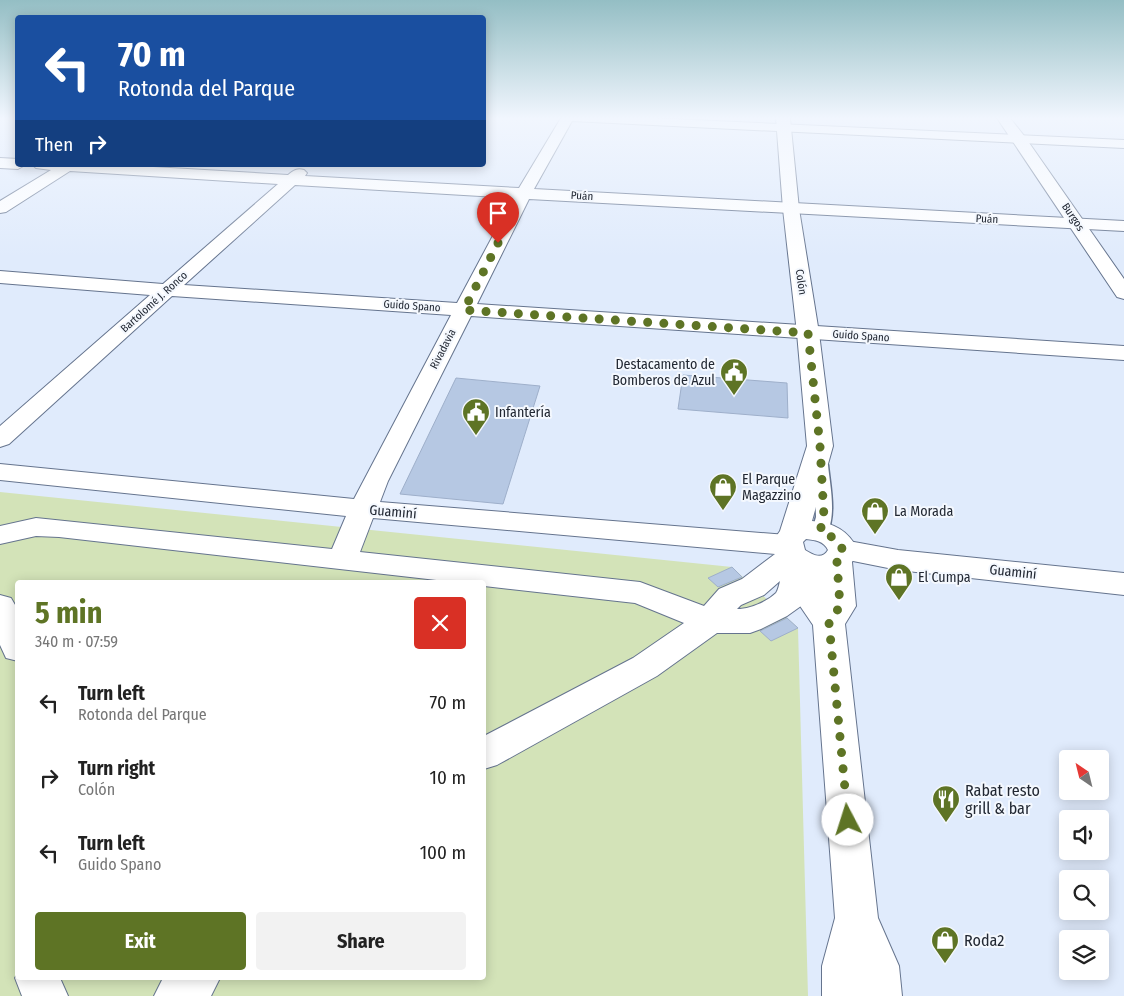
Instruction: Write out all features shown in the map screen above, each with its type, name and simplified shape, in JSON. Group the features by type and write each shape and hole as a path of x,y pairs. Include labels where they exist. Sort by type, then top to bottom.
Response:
{"street":[{"name":"Rivadavia","path":"342,559 365,509 375,481 540,164"},
{"name":"Colón","path":"710,621 750,621 776,608 790,598 811,550 820,446 808,333 791,209 787,164"},
{"name":"Burgos","path":"1037,164 1124,292"},
{"path":"0,208 67,167"},
{"name":"Puán","path":"85,167 791,209 1124,226"},
{"name":"Bartolomé J. Ronco","path":"0,439 306,167"},
{"name":"Guido Spano","path":"0,277 168,290 1124,353"},
{"name":"Guaminí","path":"0,472 365,509 811,550 1124,584"},
{"path":"0,535 36,527 59,528 640,593 710,621"},
{"path":"811,550 814,603 829,623 857,918 877,966 879,996"},
{"path":"0,606 15,642"},
{"path":"486,753 645,667 710,621"},
{"path":"845,996 844,966 857,918"},
{"path":"39,980 45,996"},
{"path":"177,996 196,980"}],"green space":[{"path":"0,492 732,567 798,628 808,996 0,996"}],"building":[{"name":"Destacamento de Bomberos de Azul","path":"683,375 787,383 788,418 678,409"},
{"name":"Infantería","path":"456,378 540,386 503,504 400,494"},
{"path":"732,567 742,577 718,587 708,578"},
{"path":"787,618 798,628 771,641 760,631"}],"place":[{"name":"Destacamento de Bomberos de Azul","path":"734,396"},
{"name":"Infantería","path":"476,436"},
{"name":"El Parque Magazzino","path":"723,511"},
{"name":"La Morada","path":"875,535"},
{"name":"El Cumpa","path":"899,601"},
{"name":"Rabat resto grill & bar","path":"946,823"},
{"name":"Roda2","path":"945,964"}],"route":[{"path":"498,243 464,310 808,333 820,446 824,517 820,531 836,539 843,550 842,556 837,562 840,606 829,623 848,820"}]}
